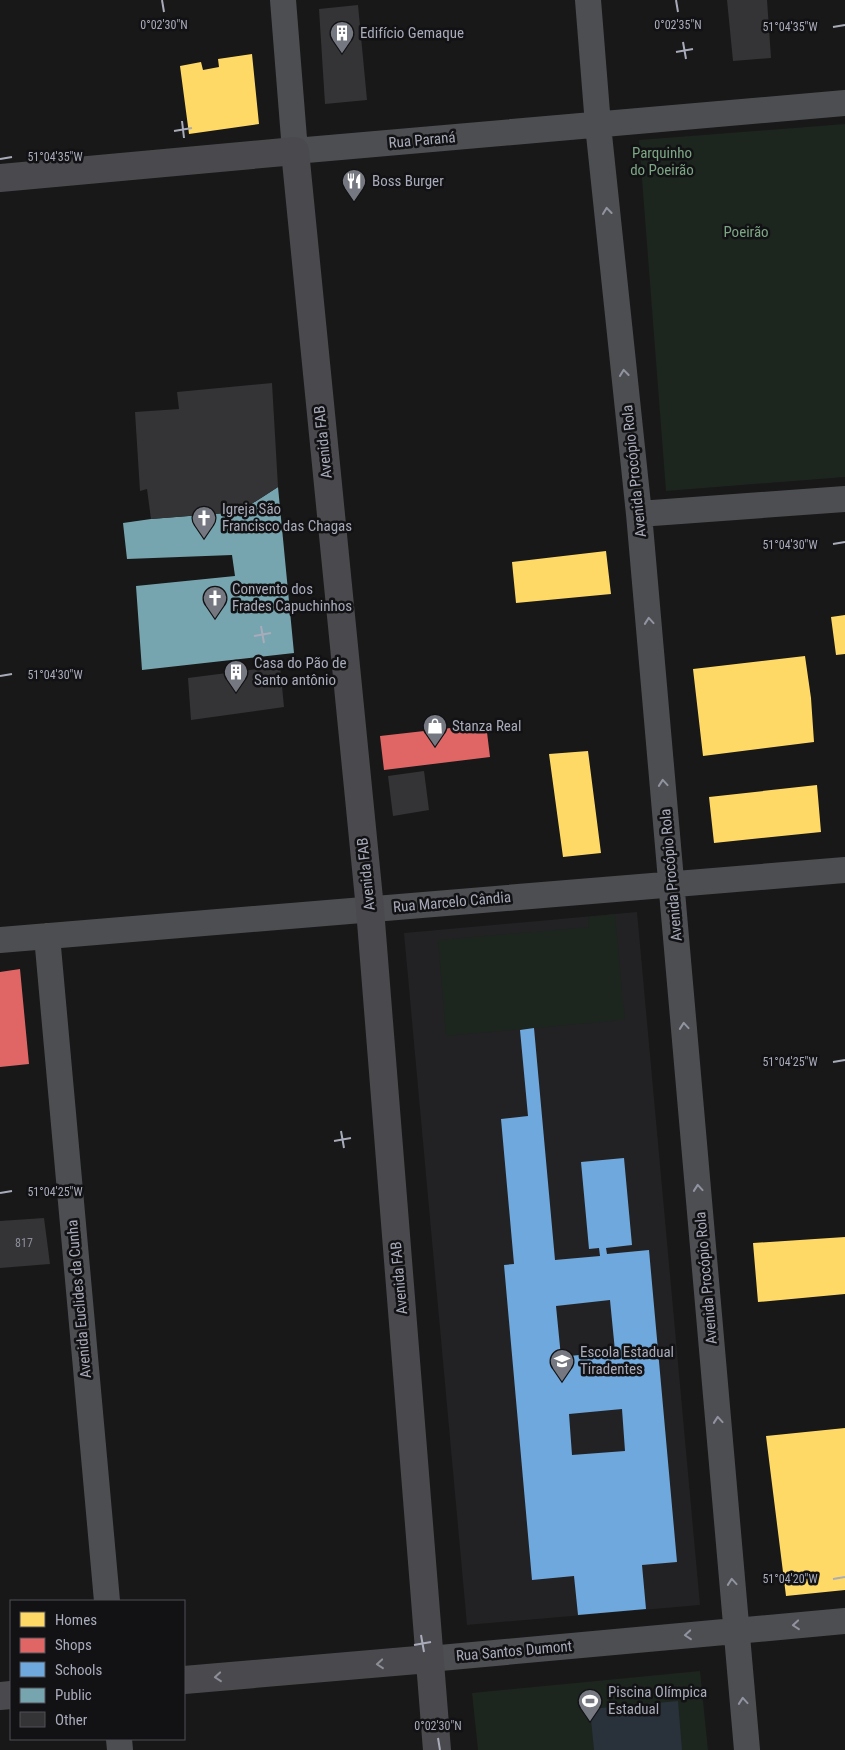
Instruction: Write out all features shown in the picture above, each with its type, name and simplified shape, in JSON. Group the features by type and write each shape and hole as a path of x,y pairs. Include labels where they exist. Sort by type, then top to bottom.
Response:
{"main road":[{"name":"Rua Paraná","path":"0,178 295,151"},
{"name":"Avenida FAB","path":"295,151 370,909 437,1750"},
{"name":"Rua Santos Dumont","path":"185,1680 429,1659"}],"street":[{"name":"Avenida FAB","path":"283,0 295,151"},
{"name":"Avenida Procópio Rola","path":"588,0 598,125 639,514 747,1750"},
{"name":"Rua Paraná","path":"295,151 845,103"},
{"path":"639,514 845,499"},
{"name":"Rua Marcelo Cândia","path":"0,940 845,870"},
{"name":"Avenida Euclides da Cunha","path":"46,936 107,1600"},
{"name":"Rua Santos Dumont","path":"429,1659 845,1620"}],"shaded area":[{"name":"Escola Estadual Tiradentes","path":"637,912 700,1605 467,1625 404,933"},
{"path":"678,1701 682,1750 594,1750 590,1709"}],"green space":[{"name":"Poeirão","path":"845,124 845,477 666,491 639,140"},
{"path":"615,914 625,1020 446,1036 438,940 589,927 588,917"},
{"name":"Piscina Olímpica Estadual","path":"700,1671 708,1750 478,1750 472,1693"}],"building: Homes":[{"path":"252,54 259,124 189,134 180,66 201,62 203,70 219,67 218,59"},
{"path":"606,551 611,594 516,603 512,562"},
{"path":"845,615 845,654 836,655 831,617"},
{"path":"805,656 811,698 814,742 703,756 693,669"},
{"path":"588,751 601,853 563,857 549,754"},
{"path":"817,785 821,832 714,843 709,797"},
{"path":"845,1237 845,1294 758,1302 753,1243"},
{"path":"845,1428 845,1590 786,1596 766,1436"}],"building: Shops":[{"name":"Stanza Real","path":"486,724 490,757 384,770 380,736"},
{"path":"20,969 29,1064 0,1067 0,972"}],"building: Schools":[{"path":"534,1028 555,1260 600,1256 599,1248 589,1249 581,1162 624,1158 632,1245 606,1248 607,1254 649,1250 677,1562 642,1565 646,1609 578,1615 574,1576 532,1580 504,1265 514,1264 501,1119 528,1116 520,1030","holes":["610,1300 615,1351 561,1357 556,1306","622,1409 625,1451 572,1455 569,1414"]}],"building: Public":[{"name":"Convento dos Frades Capuchinhos","path":"278,487 294,653 142,670 136,586 235,576 232,555 127,559 123,523 239,512"}],"building: Other":[{"path":"727,0 767,0 771,58 733,61"},
{"name":"Edifício Gemaque","path":"358,5 367,100 325,104 319,9"},
{"path":"272,383 278,487 239,512 151,519 147,489 140,491 135,412 179,409 177,392"},
{"name":"Casa do Pão de Santo antônio","path":"280,666 284,707 191,720 188,678"},
{"path":"424,771 429,810 393,816 388,776"},
{"path":"44,1218 50,1264 0,1268 0,1221"}],"place":[{"name":"Edifício Gemaque","path":"342,54"},
{"name":"Boss Burger","path":"354,202"},
{"name":"Igreja São Francisco das Chagas","path":"204,539"},
{"name":"Convento dos Frades Capuchinhos","path":"215,619"},
{"name":"Casa do Pão de Santo antônio","path":"236,693"},
{"name":"Stanza Real","path":"435,747"},
{"name":"Escola Estadual Tiradentes","path":"562,1382"},
{"name":"Piscina Olímpica Estadual","path":"590,1722"}],"park label":[{"name":"Parquinho do Poeirão","path":"662,162"}]}
